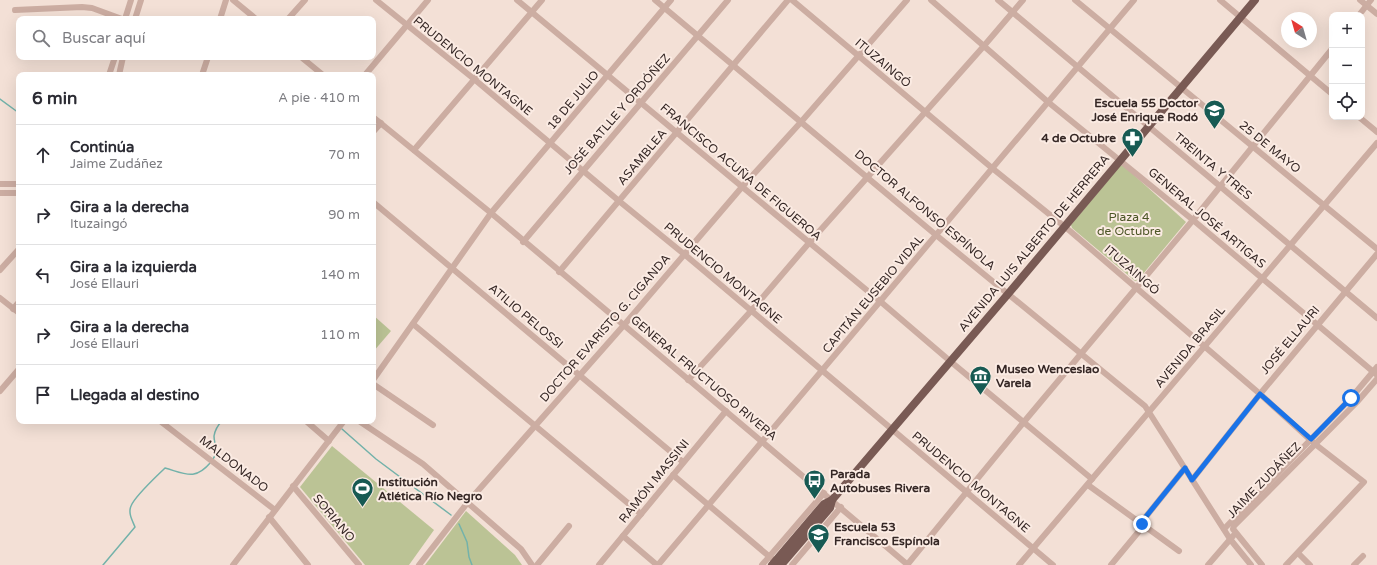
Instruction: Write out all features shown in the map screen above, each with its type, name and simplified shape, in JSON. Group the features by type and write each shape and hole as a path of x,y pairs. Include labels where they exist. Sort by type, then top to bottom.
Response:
{"main road":[{"name":"AVENIDA LUIS ALBERTO DE HERRERA","path":"775,563 830,508 832,500 1008,294 1255,0"}],"street":[{"path":"125,16 131,0"},
{"path":"136,16 141,0"},
{"path":"221,16 226,0"},
{"path":"233,0 252,16"},
{"path":"291,16 305,0"},
{"name":"PRUDENCIO MONTAGNE","path":"376,0 474,79 618,201 684,254 822,372 1053,565"},
{"path":"367,72 428,0"},
{"name":"FRANCISCO ACUÑA DE FIGUEROA","path":"517,0 881,302 1090,482 1142,524 1179,551"},
{"path":"414,150 542,0"},
{"name":"DOCTOR ALFONSO ESPÍNOLA","path":"655,0 936,235 1145,406 1224,529 1251,565"},
{"name":"18 DE JULIO","path":"376,376 491,213 671,0"},
{"name":"JOSÉ BATLLE Y ORDÓÑEZ","path":"523,242 728,0"},
{"name":"ASAMBLEA","path":"559,272 788,0"},
{"name":"ITUZAINGÓ","path":"792,0 992,168 1064,226 1260,394 1315,444 1364,482 1298,553"},
{"name":"DOCTOR EVARISTO G. CIGANDA","path":"419,565 468,502 907,0"},
{"name":"GENERAL JOSÉ ARTIGAS","path":"931,0 983,47 1048,102 1193,220 1317,326 1376,371"},
{"name":"TREINTA Y TRES","path":"998,0 1377,318"},
{"path":"688,380 751,311 809,242 926,112 1023,0"},
{"name":"25 DE MAYO","path":"1075,0 1377,249"},
{"name":"CAPITÁN EUSEBIO VIDAL","path":"658,565 1134,0"},
{"path":"1220,0 1329,92"},
{"path":"1360,0 1377,14"},
{"path":"1362,12 1372,0"},
{"path":"15,10 82,7 92,8 115,16"},
{"path":"908,565 966,492 1193,220 1329,53"},
{"path":"110,72 114,60"},
{"path":"120,72 122,60"},
{"path":"203,72 207,60"},
{"path":"305,60 319,72"},
{"name":"GENERAL FRUCTUOSO RIVERA","path":"376,120 491,213 523,242 841,507 908,565"},
{"path":"1363,120 1377,132"},
{"path":"376,128 380,123"},
{"name":"AVENIDA BRASIL","path":"1019,565 1377,143"},
{"path":"0,184 16,184"},
{"path":"0,193 16,193"},
{"name":"ATILIO PELOSSI","path":"376,205 580,374 683,462"},
{"path":"0,270 16,252"},
{"name":"JOSÉ ELLAURI","path":"1192,480 1260,394 1377,254"},
{"path":"0,298 16,311"},
{"path":"13,309 16,306"},
{"path":"413,324 641,514"},
{"name":"JAIME ZUDÁÑEZ","path":"1224,529 1376,371"},
{"path":"0,391 16,372"},
{"name":"JAIME ZUDÁÑEZ","path":"1208,565 1230,538 1237,523 1357,402 1377,378"},
{"path":"376,386 433,425"},
{"name":"RAMÓN MASSINI","path":"599,565 726,411"},
{"name":"MALDONADO","path":"164,424 275,510"},
{"path":"309,424 329,441"},
{"path":"233,565 342,424"},
{"path":"363,424 423,464 521,550 532,565"},
{"path":"1111,565 1140,530 1144,519 1185,468"},
{"path":"673,475 775,563"},
{"name":"SORIANO","path":"293,486 359,565"},
{"path":"762,565 775,563 824,493"},
{"path":"792,565 841,507"},
{"path":"270,517 308,565"},
{"path":"537,565 569,526"},
{"path":"1224,529 1234,531 1262,565"},
{"path":"623,536 658,565"},
{"path":"1286,565 1298,553 1310,565"},
{"path":"1354,565 1363,556"}],"green space":[{"name":"Plaza 4 de Octubre","path":"1122,165 1186,222 1138,280 1135,281 1072,228 1071,225"},
{"path":"376,318 391,331 376,348"},
{"name":"Institución Atlética Río Negro","path":"332,446 434,530 409,565 365,565 300,487"},
{"path":"466,511 515,555 522,565 425,565"}],"waterway":[{"path":"0,99 16,111"},
{"path":"213,459 216,453 214,434 219,424"},
{"path":"342,429 376,459 451,515"},
{"path":"103,565 135,527 130,511 131,506 146,486 165,468 185,474 195,474 200,472 211,462"},
{"path":"459,524 467,542 469,557 472,565"}],"place":[{"name":"Escuela 55 Doctor José Enrique Rodó","path":"1214,130"},
{"name":"4 de Octubre","path":"1132,158"},
{"name":"Museo Wenceslao Varela","path":"981,396"},
{"name":"Parada Autobuses Rivera","path":"814,500"},
{"name":"Institución Atlética Río Negro","path":"363,508"},
{"name":"Escuela 53 Francisco Espínola","path":"819,554"}],"route":[{"path":"1142,524 1144,519 1185,468 1192,480 1260,394 1311,439 1351,398"}]}
